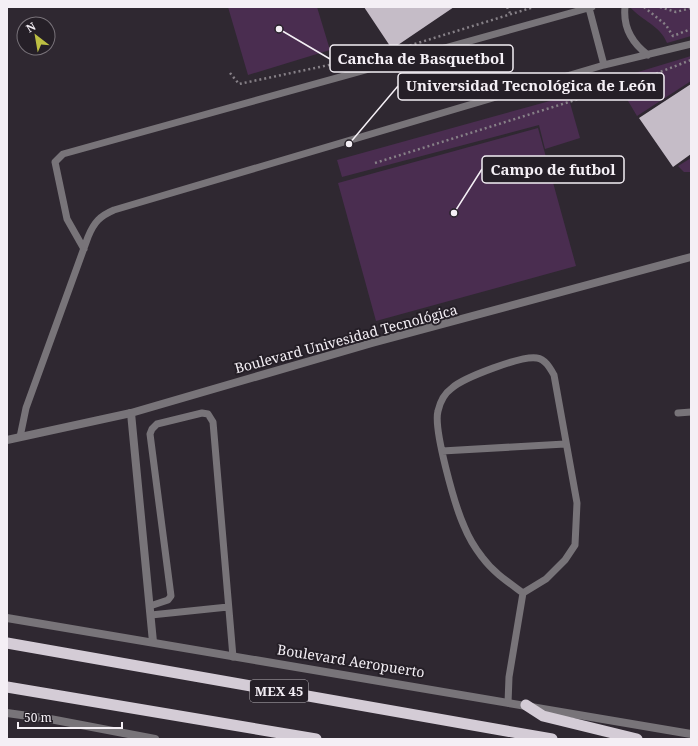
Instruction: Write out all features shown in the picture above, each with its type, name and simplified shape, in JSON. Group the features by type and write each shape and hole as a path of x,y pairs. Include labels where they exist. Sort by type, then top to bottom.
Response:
{"highway":[{"name":"MEX 45","path":"7,643 552,739"},
{"path":"7,687 316,739"},
{"path":"526,705 543,716 637,739"}],"street":[{"name":"Boulevard Univesidad Tecnológica","path":"7,440 132,413 372,343 691,257"},
{"path":"132,413 153,642"},
{"name":"Boulevard Aeropuerto","path":"7,618 691,734"},
{"path":"7,713 50,719 155,739"}],"lane":[{"path":"625,7 625,18 630,34 635,43 648,55"},
{"path":"84,249 67,219 55,162 64,154 590,8 604,65"},
{"path":"20,437 26,408 84,249 98,219 114,210 604,65 691,44"},
{"path":"508,702 509,677 523,593 546,579 565,560 575,545 577,503 565,444 554,375 547,364 537,358 519,360 477,374 456,384 447,392 437,412 442,451 458,510 471,538 481,556 497,575 523,593"},
{"path":"678,413 691,412"},
{"path":"150,606 168,600 171,596 150,434 152,429 157,424 202,413 208,414 213,422 233,657"},
{"path":"442,451 565,444"},
{"path":"150,615 228,607"}],"path":[{"path":"507,7 510,14"},
{"path":"398,49 534,7"},
{"path":"644,7 666,25 673,36 691,30"},
{"path":"660,7 676,12 691,8"},
{"path":"230,73 239,84 370,57"},
{"path":"375,163 642,79 691,60"}],"shaded area":[{"path":"228,7 317,7 330,50 248,75"},
{"path":"630,7 691,7 691,36 667,43 655,27"},
{"path":"691,56 691,81 637,116 615,79"},
{"path":"568,96 580,138 545,149 539,125 342,177 337,160"},
{"path":"538,128 576,266 376,321 338,183"},
{"path":"691,158 691,172 684,172 678,166"}],"building":[{"path":"364,7 454,7 392,49"},
{"path":"691,84 691,154 673,167 639,118"}],"place":[{"name":"Cancha de Basquetbol","path":"279,29"},
{"name":"Universidad Tecnológica de León","path":"349,144"},
{"name":"Campo de futbol","path":"454,213"}]}
